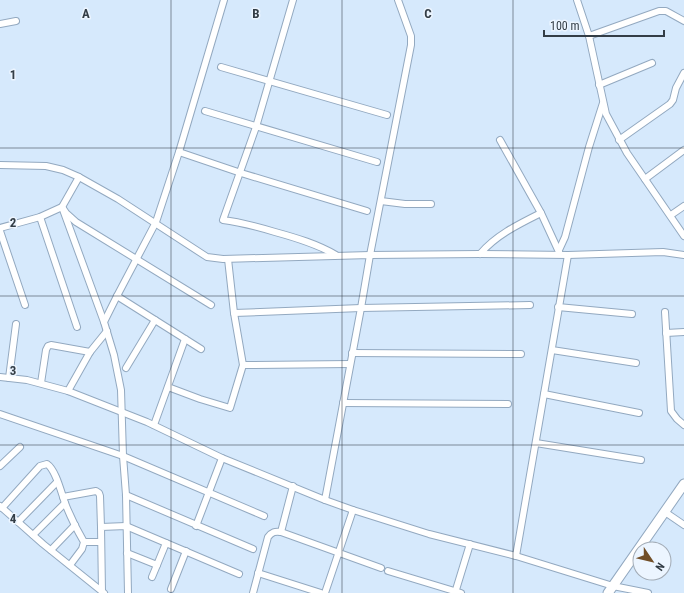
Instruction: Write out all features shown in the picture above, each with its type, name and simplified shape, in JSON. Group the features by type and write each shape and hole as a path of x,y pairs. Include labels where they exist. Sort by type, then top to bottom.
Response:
{"street":[{"path":"104,322 116,296 156,222 179,152 224,0"},
{"path":"293,0 256,127 241,173 223,220 242,222 315,243 337,256"},
{"path":"325,500 370,255 412,45 411,36 398,0"},
{"path":"577,0 589,36 606,114 619,140 684,236"},
{"path":"589,36 659,10 666,11 684,22"},
{"path":"0,24 16,21"},
{"path":"599,85 652,63"},
{"path":"221,67 386,115"},
{"path":"619,140 670,104 684,73"},
{"path":"559,252 565,237 589,147 603,103"},
{"path":"205,111 377,162"},
{"path":"500,140 541,213 559,252"},
{"path":"645,178 684,150"},
{"path":"179,152 241,173 367,211"},
{"path":"0,165 46,166 63,170 79,177 96,185 156,222 207,257 214,259 559,252 568,255 663,252 684,255"},
{"path":"0,228 40,217 62,207 79,177"},
{"path":"381,201 406,204 431,204"},
{"path":"671,216 684,206"},
{"path":"62,207 76,222 211,305"},
{"path":"62,207 104,322 120,379 126,495 128,593"},
{"path":"480,254 486,246 499,236 541,213"},
{"path":"40,217 77,327"},
{"path":"0,231 25,304"},
{"path":"516,556 568,255"},
{"path":"168,386 200,399 230,408 243,365 234,313 228,259"},
{"path":"116,296 201,349"},
{"path":"234,313 361,308 530,305"},
{"path":"558,307 632,314"},
{"path":"665,312 671,411 684,425"},
{"path":"126,368 155,320"},
{"path":"9,378 16,324"},
{"path":"68,391 90,352 107,331"},
{"path":"666,333 684,332"},
{"path":"154,425 185,339"},
{"path":"40,383 48,346 51,345 90,352"},
{"path":"552,350 636,363"},
{"path":"352,353 520,354"},
{"path":"243,365 350,364"},
{"path":"0,377 40,383 68,391 154,425 222,458 353,510 429,534 516,556 610,590 648,593"},
{"path":"544,394 639,413"},
{"path":"343,403 508,404"},
{"path":"0,414 123,456 264,516"},
{"path":"536,443 641,460"},
{"path":"0,466 20,447"},
{"path":"196,526 208,491 222,458"},
{"path":"70,565 82,548 84,542 65,503 50,466 43,464 1,507 33,535 103,592"},
{"path":"18,522 57,482"},
{"path":"610,590 684,484"},
{"path":"281,532 293,486"},
{"path":"63,497 96,491 100,496 103,592"},
{"path":"126,495 253,549"},
{"path":"33,535 65,503"},
{"path":"325,593 353,510"},
{"path":"665,512 684,525"},
{"path":"51,550 75,525"},
{"path":"101,528 126,526 239,574"},
{"path":"253,593 268,537 275,531 339,552 381,568"},
{"path":"84,542 101,542"},
{"path":"152,577 166,543"},
{"path":"388,570 457,592 470,544"},
{"path":"171,589 186,551"},
{"path":"127,552 157,565"},
{"path":"258,573 321,593"}]}
